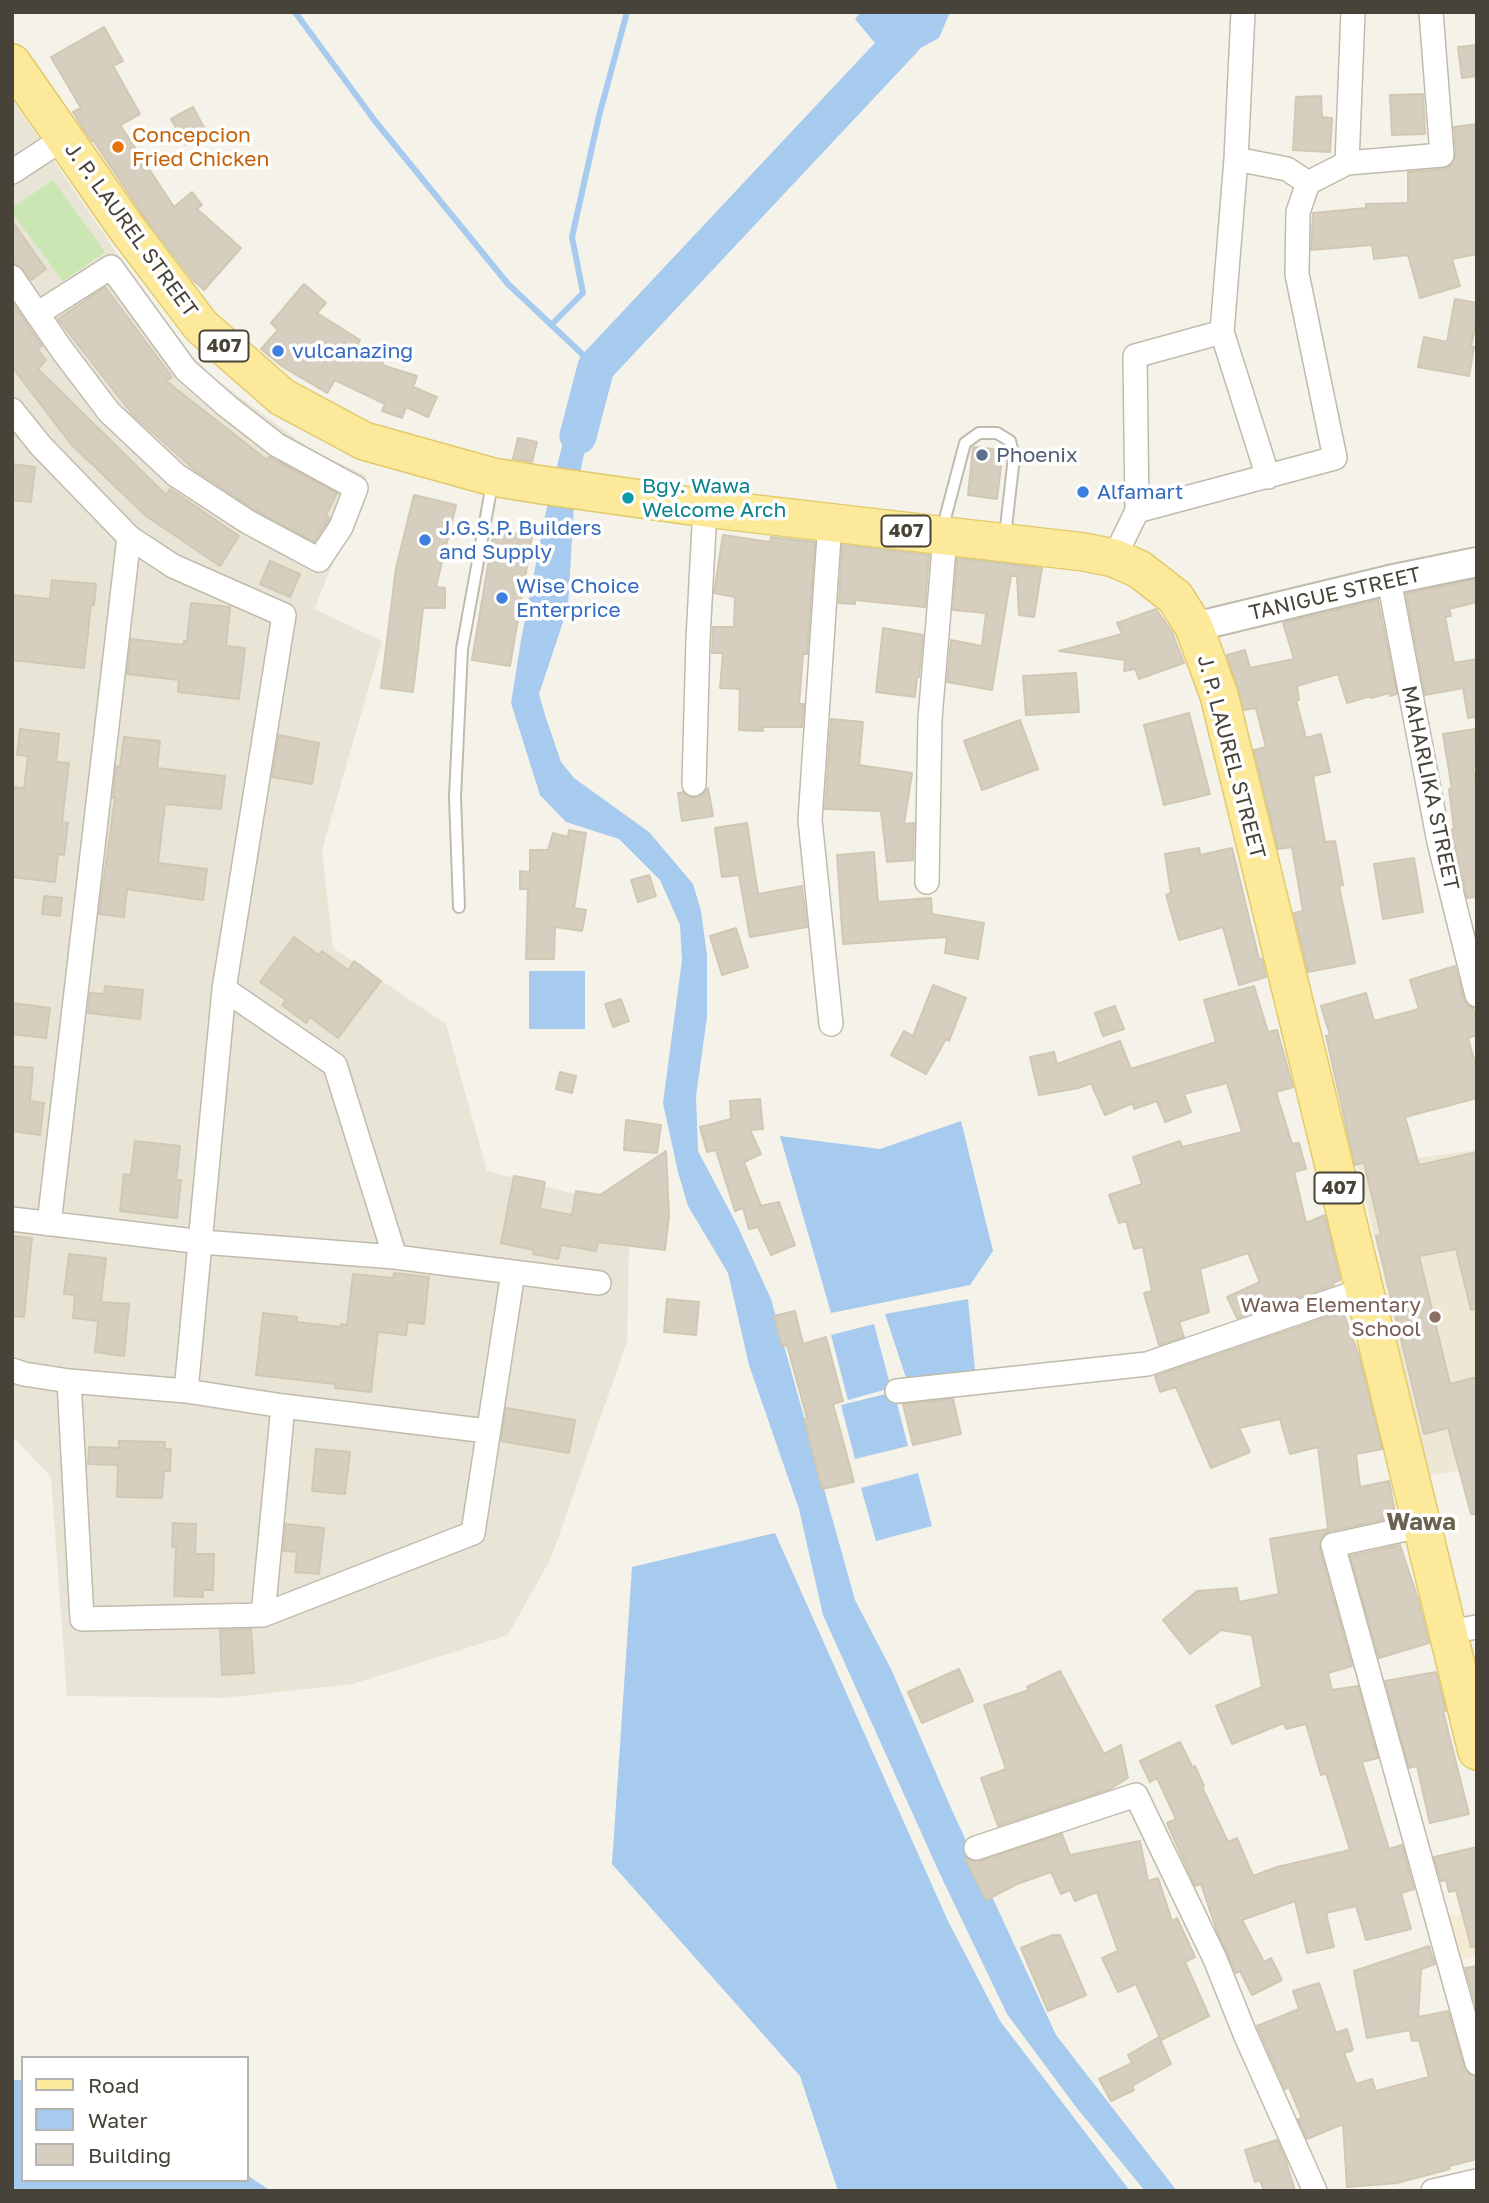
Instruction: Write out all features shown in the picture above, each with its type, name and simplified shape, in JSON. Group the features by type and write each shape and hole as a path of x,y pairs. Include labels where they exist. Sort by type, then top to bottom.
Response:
{"main road":[{"name":"J. P. LAUREL STREET","path":"12,63 128,230 201,326 282,397 364,441 493,477 542,485 705,508 1084,552 1114,558 1139,569 1175,597 1194,627 1219,695 1420,1526 1463,1630 1477,1751"}],"street":[{"path":"1243,12 1236,159 1222,332 1268,477"},
{"path":"1347,163 1353,12"},
{"path":"1137,511 1335,458 1297,274 1298,212 1308,183 1347,163 1441,155 1431,12"},
{"path":"12,172 64,138"},
{"path":"1236,159 1287,169 1308,183"},
{"path":"12,277 37,314 62,350 109,412 176,475 248,522 319,560 341,527 356,488 277,444 186,370 111,267 37,314"},
{"path":"1114,558 1137,511 1135,356 1222,332"},
{"path":"12,410 41,446 129,537 173,566 284,615 224,989 186,1391"},
{"path":"694,784 705,508"},
{"path":"830,521 810,820 831,1024"},
{"path":"928,882 930,719 943,535"},
{"path":"49,1224 129,537"},
{"name":"TANIGUE STREET","path":"1194,627 1389,580 1477,562"},
{"name":"MAHARLIKA STREET","path":"1389,580 1439,842 1477,995"},
{"path":"224,989 335,1065 395,1257"},
{"path":"12,1219 202,1242 395,1257 599,1283"},
{"path":"69,1381 82,1619 262,1615 473,1533 513,1272"},
{"path":"897,1391 1147,1364 1363,1290"},
{"path":"12,1370 69,1381 186,1391 487,1431"},
{"path":"262,1615 283,1406"},
{"path":"1420,1526 1333,1545 1477,2063"},
{"path":"976,1848 1136,1795 1215,1959 1245,2034 1315,2191"},
{"path":"1433,2191 1477,2181"}],"lane":[{"path":"943,535 965,443 979,433 997,433 1010,441 1014,457 1004,542"},
{"path":"459,907 455,797 462,649 493,477"}],"shaded area":[{"path":"12,99 178,343 217,380 311,450 367,476 315,608 306,605 382,641 322,850 333,948 446,1024 487,1171 630,1209 627,1342 551,1558 508,1635 353,1684 224,1698 67,1696 51,1477 12,1436 12,369 57,425 12,362"},
{"name":"Wawa Elementary School","path":"1477,1150 1477,1467 1429,1476 1358,1166"},
{"path":"1477,1911 1477,1956 1457,1960 1448,1917"}],"green space":[{"path":"53,180 105,252 63,281 12,213 12,208"}],"water":[{"path":"861,12 950,12 939,38 911,53 874,42 855,19"},
{"path":"598,384 574,504 568,607 539,694 545,715 561,762 574,778 649,832 693,884 701,911 707,955 707,1017 696,1096 698,1151 737,1225 771,1299 855,1600 891,1669 951,1808 1056,2035 1177,2191 1145,2191 1076,2107 1007,2014 939,1872 823,1615 799,1509 749,1365 728,1273 688,1206 678,1172 663,1103 682,960 680,925 660,880 619,839 566,822 540,795 511,703 547,507 573,401"},
{"path":"529,971 585,971 585,1029 529,1029"},
{"path":"961,1121 993,1251 970,1285 831,1313 780,1136 880,1149"},
{"path":"968,1299 975,1370 908,1384 885,1314"},
{"path":"874,1324 891,1388 848,1400 831,1335"},
{"path":"894,1392 908,1446 855,1459 841,1405"},
{"path":"918,1473 932,1526 876,1541 861,1488"},
{"path":"775,1533 948,1921 1000,2021 1130,2191 838,2191 800,2076 612,1864 632,1567"},
{"path":"12,2080 21,2080 21,2182 248,2182 248,2176 271,2191 12,2191"}],"building":[{"path":"104,27 123,61 113,66 140,114 120,125 174,207 192,192 202,205 197,209 241,248 204,290 192,279 145,218 81,125 73,112 81,108 51,57"},
{"path":"1477,45 1477,76 1462,78 1458,47"},
{"path":"1423,94 1425,134 1392,135 1390,95"},
{"path":"1321,96 1322,117 1332,118 1330,152 1293,150 1296,97"},
{"path":"193,107 207,133 186,145 171,119"},
{"path":"1477,124 1477,254 1452,259 1460,286 1420,298 1408,255 1374,259 1372,245 1311,250 1313,213 1366,208 1366,204 1408,203 1408,172 1450,166 1456,155 1454,127"},
{"path":"12,221 46,269 31,280 23,269 12,263"},
{"path":"304,284 326,303 317,313 360,340 355,349 383,362 382,365 417,376 413,387 437,397 428,417 406,407 402,418 382,411 385,404 335,380 327,393 283,367 261,349 278,330 271,323"},
{"path":"105,287 172,377 166,381 267,460 269,457 337,493 326,515 330,518 314,542 255,510 196,471 133,415 58,319"},
{"path":"1455,299 1477,303 1469,376 1418,367 1424,337 1447,342"},
{"path":"12,302 42,346 37,349 46,360 38,369 166,495 170,489 239,536 220,566 146,516 71,444 12,367"},
{"path":"518,438 537,442 532,462 513,459"},
{"path":"973,447 1003,450 997,499 968,495"},
{"path":"12,464 35,467 31,502 12,500"},
{"path":"414,495 456,505 436,587 445,588 445,608 423,608 413,692 381,688 396,568"},
{"name":"Wise Choice Enterprice","path":"494,530 532,536 510,666 472,660"},
{"path":"723,535 770,542 771,537 815,542 807,654 803,654 799,704 804,704 802,727 763,727 763,731 739,730 740,689 720,688 723,653 712,653 713,627 734,627 735,597 714,593"},
{"path":"842,545 929,555 925,607 855,600 855,604 839,603"},
{"path":"957,558 1042,568 1034,617 1019,615 1017,576 1011,576 992,690 947,682 951,640 982,646 986,613 953,610"},
{"path":"270,561 300,574 290,597 260,584"},
{"path":"1477,579 1477,602 1449,609 1451,616 1445,617 1454,663 1477,659 1477,717 1468,718 1463,688 1425,695 1406,594"},
{"path":"52,580 96,584 84,668 12,660 12,595 50,599"},
{"path":"1378,600 1397,694 1371,696 1347,703 1338,674 1297,686 1299,700 1296,700 1306,738 1321,734 1330,772 1313,776 1325,842 1335,841 1343,885 1339,886 1355,963 1308,972 1294,913 1303,911 1292,847 1278,849 1254,750 1266,747 1256,708 1244,710 1227,655 1245,650 1250,668 1294,659 1283,623"},
{"path":"191,603 230,607 226,646 245,648 239,699 178,692 179,680 127,674 131,639 183,645 184,641 187,641"},
{"path":"1156,609 1172,632 1184,663 1139,679 1135,669 1124,671 1125,660 1059,651 1122,634 1117,623"},
{"path":"883,628 923,635 915,697 876,692"},
{"path":"1076,673 1079,712 1026,715 1023,676"},
{"path":"1189,713 1210,794 1164,805 1144,725"},
{"path":"831,719 863,722 859,765 912,773 904,824 914,823 913,860 887,862 881,811 825,809"},
{"path":"1020,720 1038,769 982,790 964,741"},
{"path":"20,729 59,734 56,762 69,763 62,822 68,823 64,855 58,854 55,882 12,877 12,787 24,788 28,756 17,755"},
{"path":"1475,729 1477,766 1473,767 1477,795 1477,897 1467,898 1451,830 1454,829 1449,789 1452,789 1443,734"},
{"path":"279,735 319,743 312,784 272,777"},
{"path":"124,737 160,741 157,768 225,776 221,809 165,804 158,863 207,869 203,900 127,889 124,917 99,914 115,798 116,766 120,767"},
{"path":"708,788 713,816 682,821 678,793 683,792 694,798 701,796"},
{"path":"747,823 758,894 802,886 807,927 750,937 739,875 722,877 715,828"},
{"path":"569,830 586,833 574,908 586,910 582,931 555,927 554,959 526,959 528,889 520,889 520,871 530,872 530,850 548,850 553,833 568,837"},
{"path":"1199,848 1200,855 1232,848 1259,959 1262,959 1266,977 1239,985 1223,927 1179,940 1166,895 1171,893 1165,854"},
{"path":"874,852 878,902 931,898 932,914 984,923 978,959 945,953 947,937 843,944 837,855"},
{"path":"1414,858 1423,912 1383,919 1374,864"},
{"path":"649,875 656,896 638,902 631,880"},
{"path":"44,896 62,898 60,916 42,914"},
{"path":"736,928 748,967 722,975 710,936"},
{"path":"294,937 319,955 322,951 348,970 354,961 381,981 338,1038 310,1017 306,1023 282,1005 286,1000 260,982"},
{"path":"1455,966 1464,999 1467,1005 1473,1008 1477,1021 1477,1035 1468,1038 1477,1070 1477,1098 1405,1117 1419,1165 1477,1152 1477,1309 1471,1310 1456,1249 1419,1256 1450,1384 1477,1377 1477,1514 1471,1514 1448,1428 1424,1434 1376,1236 1381,1235 1364,1163 1355,1165 1326,1036 1330,1035 1321,1006 1366,993 1374,1021 1419,1009 1410,980"},
{"path":"933,985 966,998 949,1041 946,1039 926,1074 891,1055 904,1031 913,1036"},
{"path":"105,986 143,990 140,1019 88,1013 90,993 104,994"},
{"path":"1254,986 1268,1032 1277,1030 1293,1087 1276,1092 1292,1144 1299,1143 1306,1169 1294,1172 1306,1223 1325,1215 1340,1280 1333,1283 1334,1285 1237,1318 1227,1297 1260,1282 1248,1253 1200,1269 1209,1312 1179,1322 1184,1337 1159,1345 1144,1293 1152,1291 1143,1247 1134,1249 1126,1221 1119,1223 1109,1195 1142,1184 1133,1157 1180,1141 1182,1147 1242,1132 1227,1083 1184,1094 1191,1112 1165,1122 1157,1101 1134,1109 1133,1103 1105,1115 1091,1083 1079,1088 1039,1095 1030,1057 1054,1052 1057,1064 1120,1041 1131,1069 1216,1042 1204,1000"},
{"path":"621,999 629,1021 613,1027 605,1004"},
{"path":"12,1003 50,1008 46,1038 12,1034"},
{"path":"1115,1006 1124,1029 1103,1036 1095,1013"},
{"path":"12,1066 33,1068 30,1101 44,1103 40,1135 12,1131"},
{"path":"560,1072 576,1076 572,1093 556,1089"},
{"path":"760,1099 763,1129 750,1130 761,1154 744,1162 761,1206 779,1202 795,1245 771,1255 758,1227 749,1229 743,1208 735,1211 716,1150 707,1152 700,1127 731,1119 730,1101"},
{"path":"626,1120 661,1125 657,1153 624,1150"},
{"path":"135,1141 180,1146 176,1180 181,1180 177,1218 120,1211 124,1174 131,1175"},
{"path":"666,1151 669,1216 665,1250 598,1242 596,1251 561,1245 558,1259 533,1254 534,1250 501,1243 514,1176 545,1182 540,1209 572,1215 576,1191 600,1195"},
{"path":"12,1236 32,1238 24,1317 12,1316"},
{"path":"69,1254 106,1258 101,1302 129,1304 124,1356 95,1352 98,1321 73,1318 75,1295 64,1294"},
{"path":"394,1273 429,1277 424,1324 408,1322 406,1335 378,1332 371,1392 335,1388 335,1384 256,1375 263,1313 297,1317 297,1322 341,1327 341,1324 347,1325 353,1274 393,1278"},
{"path":"667,1299 699,1302 696,1335 664,1332"},
{"path":"795,1311 803,1344 826,1337 843,1401 833,1404 854,1482 822,1489 804,1419 807,1418 787,1345 782,1346 774,1316"},
{"path":"1343,1312 1359,1356 1382,1449 1356,1454 1360,1487 1389,1481 1396,1517 1330,1531 1324,1534 1320,1541 1352,1666 1328,1673 1332,1690 1358,1686 1378,1758 1362,1762 1389,1849 1402,1845 1414,1889 1401,1893 1411,1929 1366,1940 1356,1906 1326,1913 1334,1947 1307,1953 1295,1901 1242,1920 1264,1962 1271,1958 1282,1980 1252,1995 1240,1971 1236,1973 1217,1931 1201,1884 1195,1886 1167,1823 1176,1819 1157,1778 1150,1782 1140,1761 1180,1742 1193,1768 1195,1766 1228,1842 1237,1838 1253,1876 1277,1867 1350,1850 1326,1773 1321,1775 1306,1724 1286,1729 1284,1723 1232,1744 1216,1706 1262,1687 1252,1635 1221,1630 1190,1654 1163,1620 1197,1591 1237,1588 1239,1602 1279,1594 1270,1539 1328,1529 1318,1447 1290,1454 1280,1419 1239,1428 1250,1452 1211,1468 1176,1387 1160,1392 1155,1376"},
{"path":"953,1399 961,1434 913,1445 903,1404"},
{"path":"506,1408 575,1420 569,1453 501,1441"},
{"path":"119,1441 165,1442 164,1449 171,1449 170,1471 164,1471 162,1498 117,1497 118,1465 88,1464 89,1447 119,1448"},
{"path":"316,1449 350,1452 345,1494 312,1491"},
{"path":"173,1523 196,1524 195,1554 214,1554 213,1590 203,1590 203,1597 174,1596 176,1547 172,1547"},
{"path":"286,1524 324,1528 319,1574 295,1572 297,1552 283,1551"},
{"path":"1400,1545 1429,1643 1379,1658 1350,1556"},
{"path":"251,1629 254,1673 222,1675 220,1630"},
{"path":"959,1669 973,1701 922,1723 908,1692"},
{"path":"1060,1671 1104,1754 1121,1745 1128,1778 1110,1789 998,1826 981,1778 1006,1769 984,1705 1029,1690 1027,1687"},
{"path":"1436,1672 1469,1814 1430,1823 1417,1766 1409,1768 1385,1681"},
{"path":"1062,1834 1070,1855 1140,1841 1148,1881 1158,1878 1172,1921 1177,1918 1195,1957 1185,1962 1209,2016 1161,2040 1136,1984 1118,1992 1102,1958 1118,1951 1097,1892 1075,1901 1070,1890 1061,1894 1051,1872 1017,1884 986,1900 965,1859 980,1861"},
{"path":"1477,1847 1477,1947 1471,1947 1456,1890 1449,1892 1446,1880 1441,1881 1434,1857"},
{"path":"1053,1935 1060,1935 1086,1995 1048,2011 1021,1948"},
{"path":"1429,1946 1435,1964 1421,1969 1418,2017 1448,2011 1464,2067 1468,2073 1477,2077 1477,2159 1397,2183 1347,2187 1343,2124 1307,2139 1298,2119 1302,2118 1289,2087 1285,2089 1257,2026 1299,2009 1293,1991 1319,1983 1336,2033 1347,2029 1353,2050 1344,2053 1356,2084 1372,2079 1376,2091 1429,2077 1419,2040 1412,2041 1410,2030 1367,2038 1354,1971"},
{"path":"1477,1966 1477,2010 1465,1968"},
{"path":"1159,2037 1171,2064 1132,2086 1134,2090 1111,2101 1099,2079 1132,2063 1128,2055"},
{"path":"1277,2140 1295,2191 1264,2191 1260,2180 1255,2182 1245,2150"}],"waterway":[{"path":"295,12 375,121 508,284 596,367"},
{"path":"551,325 583,293 572,237 599,116 627,12"},
{"path":"578,436 596,367 904,39 925,12"}],"place":[{"name":"Concepcion Fried Chicken","path":"118,147"},
{"name":"vulcanazing","path":"278,351"},
{"name":"Phoenix","path":"982,455"},
{"name":"Alfamart","path":"1083,492"},
{"name":"Bgy. Wawa Welcome Arch","path":"628,498"},
{"name":"J.G.S.P. Builders and Supply","path":"425,540"},
{"name":"Wise Choice Enterprice","path":"502,598"},
{"name":"Wawa Elementary School","path":"1435,1317"}],"district":[{"name":"Wawa","path":"1421,1522"}]}
